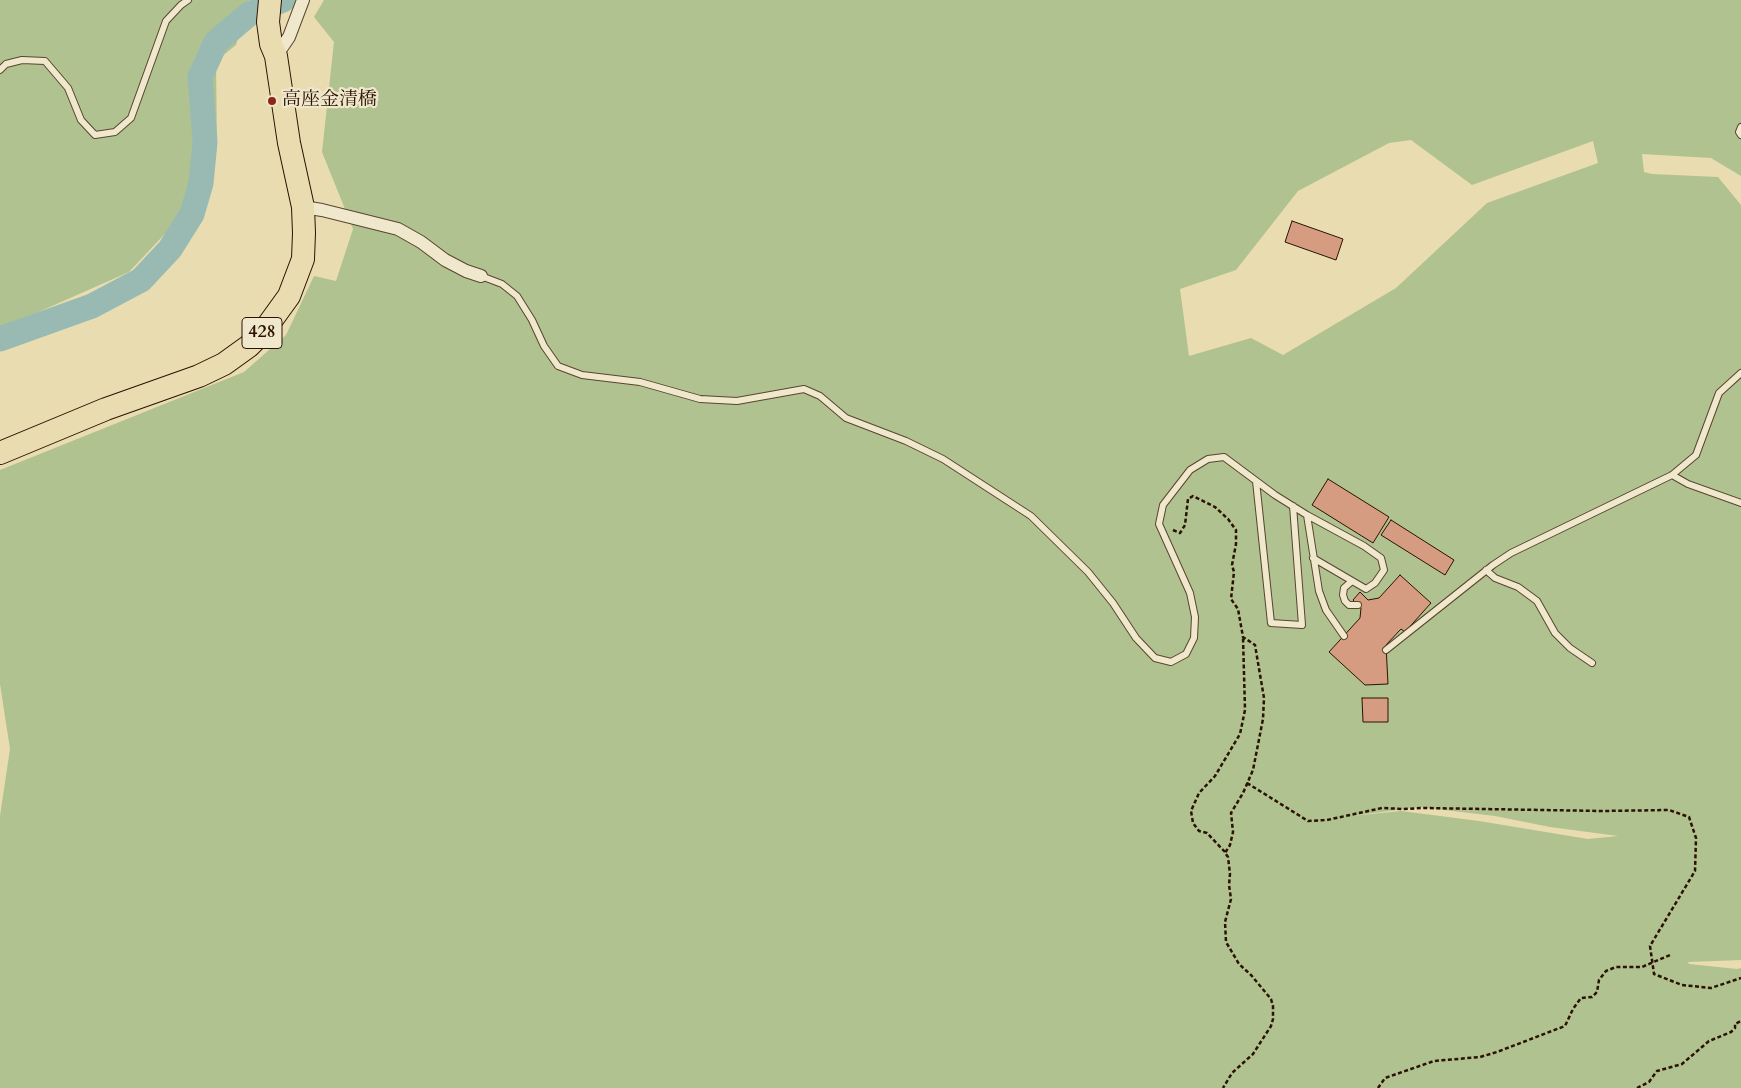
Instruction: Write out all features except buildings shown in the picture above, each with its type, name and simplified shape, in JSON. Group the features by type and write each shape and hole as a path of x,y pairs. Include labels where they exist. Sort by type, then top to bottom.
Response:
{"highway":[{"name":"428","path":"0,453 106,409 199,376 224,364 249,346 263,332 288,296 296,280 302,259 303,207 289,143 268,22 270,0"}],"street":[{"path":"274,50 289,37 303,0"},
{"path":"303,207 331,212 398,230 421,242 445,260 466,271 481,276"}],"lane":[{"path":"0,70 6,64 22,60 45,61 68,88 81,120 95,135 115,132 131,118 166,21 188,0"},
{"path":"1741,127 1739,132 1741,135"},
{"path":"481,276 502,284 516,296 532,320 544,346 558,366 582,375 640,382 700,399 737,401 804,389 820,396 846,418 906,441 943,459 1031,516 1088,572 1113,603 1136,638 1155,658 1171,662 1186,654 1194,638 1195,617 1190,593 1159,524 1163,505 1190,470 1208,460 1224,457 1293,506 1381,558 1384,570 1375,583 1366,589 1365,597"},
{"path":"1386,650 1486,570 1511,553 1672,475 1696,455 1719,393 1741,372"},
{"path":"1672,475 1688,484 1741,503"},
{"path":"1256,481 1271,623 1302,625 1293,506"},
{"path":"1308,515 1319,591 1326,610 1344,636"},
{"path":"1313,558 1366,589"},
{"path":"1486,570 1494,578 1518,587 1536,601 1555,633 1570,648 1592,663"},
{"path":"1352,581 1344,588 1343,595 1349,605 1358,605"}],"path":[{"path":"1160,520 1180,534 1184,525 1188,499 1193,496 1215,508 1228,519 1236,530 1231,599 1238,609 1243,637 1245,710 1240,734 1215,776 1199,792 1191,811 1193,823 1199,831 1207,833 1228,858 1231,898 1224,922 1226,942 1239,964 1271,999 1273,1019 1271,1026 1253,1054 1232,1073 1223,1088"},
{"path":"1225,853 1230,845 1233,832 1231,813 1248,783 1255,762 1263,719 1264,698 1255,645 1243,637"},
{"path":"1248,783 1308,821 1327,820 1382,808 1669,810 1689,817 1696,838 1695,871 1650,946 1654,974 1682,985 1711,988 1741,978"},
{"path":"1378,1088 1385,1078 1434,1061 1480,1057 1566,1026 1581,998 1592,997 1597,992 1599,980 1606,971 1616,967 1642,967 1670,955"},
{"path":"1637,1088 1650,1082 1657,1070 1682,1064 1709,1041 1731,1032 1736,1024 1741,1021"}],"green space":[{"path":"0,0 249,0 236,45 216,61 217,149 178,220 129,272 0,329"},
{"path":"324,0 1741,0 1741,176 1711,158 1642,154 1644,172 1718,177 1741,205 1741,960 1688,962 1689,964 1741,968 1741,1088 0,1088 0,816 10,749 0,684 0,470 244,372 286,335 314,276 336,281 353,229 322,152 334,42 314,17","holes":["1411,140 1472,185 1593,141 1598,163 1487,203 1396,288 1283,355 1251,338 1189,356 1180,289 1236,270 1298,191 1389,143","1419,807 1495,816 1550,827 1618,836 1588,839 1479,821 1401,811 1352,816"]}],"waterway":[{"path":"0,339 92,306 141,280 170,249 192,214 201,183 205,142 200,77 216,42 249,14 283,0"}],"place":[{"name":"高座金清橋","path":"272,101"}]}
